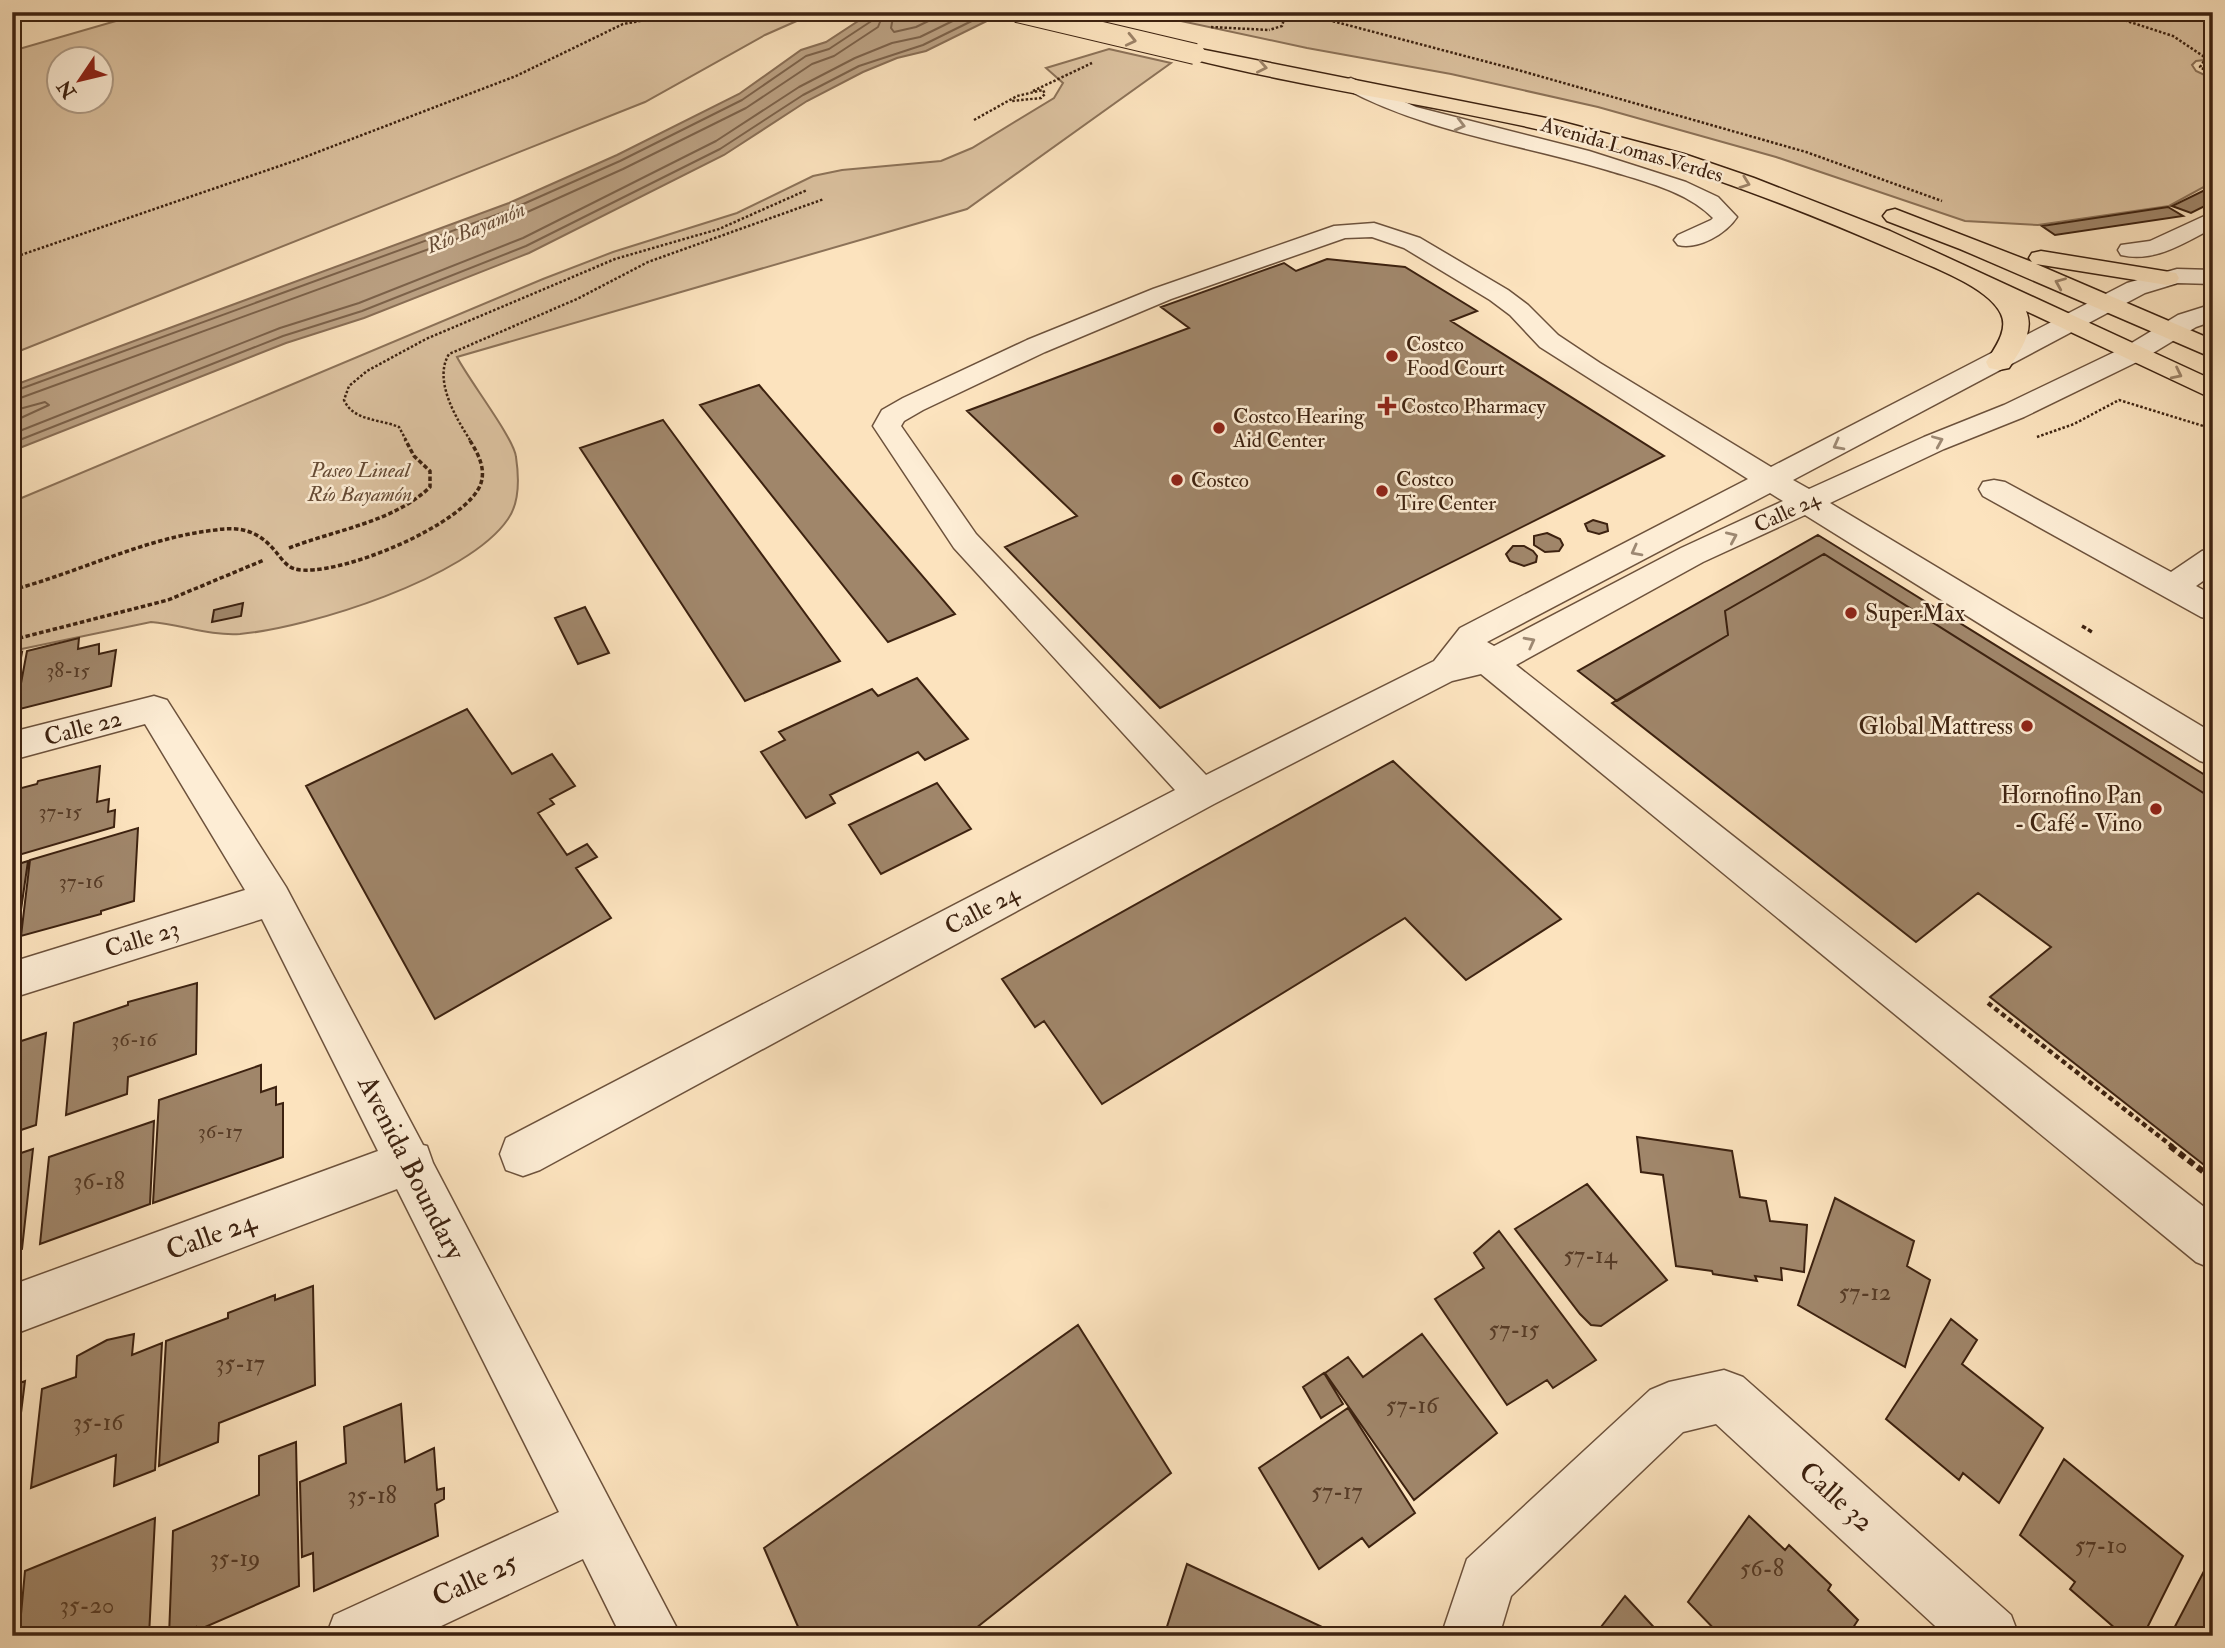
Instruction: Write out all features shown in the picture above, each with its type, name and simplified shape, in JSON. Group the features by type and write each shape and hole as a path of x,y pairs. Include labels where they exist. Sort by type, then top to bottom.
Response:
{"highway":[{"name":"Avenida Lomas Verdes","path":"1017,12 1195,54 1534,122 1673,159 1834,216 1975,277 2213,391"},
{"name":"Avenida Lomas Verdes","path":"1096,12 1218,40 1591,116 1712,149 1824,189"},
{"path":"2167,278 2044,259 1927,218 1875,208 1969,244 2213,349"},
{"path":"1975,277 2008,303 2018,324 2015,337 1999,362"}],"street":[{"path":"1351,85 1411,112 1557,149 1648,177 1709,200 1723,211 1725,217 1720,225 1686,240"},
{"path":"2130,250 2155,248 2213,219"},
{"path":"1201,794 965,541 887,426 892,416 944,388 1036,346 1162,294 1342,232 1374,230 1412,243 1499,295 1519,310 1549,341 1580,362 2213,751"},
{"name":"Calle 24","path":"1465,658 1472,636 2136,288 2167,278 2213,277"},
{"name":"Calle 24","path":"523,1154 1201,794 1465,658 1504,656 1692,555 1934,443 2014,411 2134,353 2187,321 2213,312"},
{"path":"1994,489 2213,609"},
{"path":"2172,587 2213,558"},
{"path":"1465,658 2213,1245"},
{"name":"Calle 22","path":"12,746 154,709"},
{"name":"Avenida Boundary","path":"154,709 272,899 410,1162 652,1636"},
{"name":"Calle 23","path":"12,980 272,899"},
{"name":"Calle 24","path":"12,1310 410,1162"},
{"name":"Calle 32","path":"1470,1636 1487,1579 1669,1409 1724,1396 1990,1636"},
{"name":"Calle 25","path":"355,1636 594,1525"}],"path":[{"path":"12,258 310,155 516,76 623,24 663,17 773,12"},
{"path":"1265,12 1284,19 1282,26 1269,30"},
{"path":"1298,12 1532,73 1794,148 1947,204"},
{"path":"2099,12 2173,36 2194,48 2206,59 2213,60"},
{"path":"2206,59 2200,63 2200,67 2213,75"},
{"path":"974,120 1012,101 1038,90 1043,90 1045,94 1041,98 1012,101"},
{"path":"289,548 390,511 419,498 430,487 430,471 411,450 403,431 393,424 354,412 345,404 343,397 346,389 365,371 417,343 599,266 648,248 718,229 807,190"},
{"path":"12,590 160,540 204,530 252,530 292,568 312,571 351,563 424,533 464,507 475,495 482,480 482,466 476,449 458,422 447,397 443,370 449,354 577,299 648,262 824,198"},
{"path":"2032,438 2074,424 2119,400 2213,429"},
{"path":"12,640 169,600 264,560"},
{"path":"2082,626 2092,632"},
{"path":"1988,1003 2213,1178"}],"green space":[{"path":"147,12 817,12 765,35 645,102 12,354 12,51"},
{"path":"1139,12 2213,12 2213,59 2196,61 2192,65 2196,71 2213,79 2213,182 2169,206 2038,225 1965,221 1776,157 1598,107 1451,74 1307,48"},
{"name":"Paseo Lineal Río Bayamón","path":"1109,49 1171,63 967,209 457,357 513,448 518,481 515,505 508,519 488,541 459,561 424,580 345,611 270,630 228,634 151,622 12,651 12,502 543,279 613,252 737,213 813,176 842,170 941,161 972,148 1054,98 1063,83 1046,68"}],"water":[{"name":"Río Bayamón","path":"872,12 1005,12 926,51 897,58 863,72 807,101 724,155 529,253 364,318 286,343 12,451 12,386 509,203 617,155 739,94 801,50 826,42"}],"building":[{"path":"2213,186 2213,202 2191,213 2172,206"},
{"path":"2168,207 2183,216 2055,235 2042,226"},
{"path":"1327,259 1405,267 1477,311 1451,321 1664,456 1160,708 1005,547 1077,516 967,411 1189,328 1161,307 1284,263 1296,271"},
{"path":"759,385 955,614 888,642 700,405"},
{"path":"663,420 840,661 745,701 580,448"},
{"path":"1593,520 1607,524 1608,531 1599,534 1588,531 1585,524"},
{"path":"1547,533 1560,539 1563,545 1559,551 1545,552 1534,545 1534,536"},
{"path":"1818,535 2213,780 2213,799 1824,554 1725,611 1728,635 1617,701 1578,671"},
{"path":"1513,546 1524,546 1533,551 1537,556 1536,562 1524,566 1510,561 1506,554"},
{"path":"1824,554 2213,799 2213,1172 1990,997 2051,947 1978,893 1916,942 1612,703 1728,635 1725,611"},
{"path":"243,603 241,616 212,622 214,610"},
{"path":"585,607 609,653 578,664 555,618"},
{"path":"79,638 78,649 99,644 99,654 116,650 111,686 16,710 27,651"},
{"path":"22,652 12,707 12,655"},
{"path":"917,678 968,739 925,760 918,752 830,795 835,803 806,818 761,752 785,740 779,732 872,689 878,696"},
{"path":"467,709 512,774 552,754 575,786 550,799 554,804 538,813 567,855 587,844 597,857 576,868 611,918 435,1019 306,786"},
{"path":"1393,761 1561,919 1466,980 1405,918 1102,1104 1044,1021 1035,1027 1002,979"},
{"path":"100,766 97,802 109,799 108,812 115,810 114,827 12,857 14,790 37,784 38,781"},
{"path":"937,783 971,829 881,874 849,825"},
{"path":"138,828 134,901 101,911 101,914 21,936 30,860"},
{"path":"28,861 17,938 12,939 12,866"},
{"path":"197,983 196,1054 128,1077 127,1094 66,1115 74,1023 128,1005 128,1002"},
{"path":"46,1033 36,1125 12,1133 12,1044"},
{"path":"261,1065 261,1092 276,1087 276,1105 283,1103 283,1157 153,1203 159,1100"},
{"path":"154,1121 150,1204 40,1244 49,1157"},
{"path":"1637,1137 1732,1151 1740,1197 1766,1201 1770,1221 1807,1225 1804,1272 1781,1268 1782,1280 1755,1276 1757,1281 1676,1266 1663,1175 1641,1172"},
{"path":"33,1149 22,1249 12,1252 12,1156"},
{"path":"1587,1184 1667,1280 1601,1326 1591,1325 1580,1314 1515,1229"},
{"path":"1835,1198 1914,1241 1907,1266 1930,1280 1905,1367 1798,1305"},
{"path":"1499,1231 1596,1360 1553,1388 1547,1380 1507,1405 1435,1299 1484,1268 1474,1253"},
{"path":"313,1286 315,1385 219,1423 218,1442 159,1466 166,1341 228,1318 228,1313 275,1295 275,1300"},
{"path":"1951,1319 1977,1340 1962,1364 2043,1428 1999,1503 1963,1473 1959,1480 1886,1419"},
{"path":"1078,1325 1171,1473 966,1636 802,1636 764,1548"},
{"path":"134,1334 132,1355 162,1343 155,1470 114,1486 116,1455 31,1488 42,1389 76,1377 77,1356 107,1340"},
{"path":"1422,1334 1497,1433 1414,1500 1325,1373 1348,1357 1363,1377"},
{"path":"1324,1373 1343,1404 1321,1418 1303,1387"},
{"path":"25,1381 16,1453 20,1452 12,1515 12,1386"},
{"path":"401,1404 405,1462 434,1448 437,1490 444,1488 444,1499 435,1504 438,1536 314,1591 313,1553 302,1557 300,1482 346,1463 344,1427"},
{"path":"1348,1408 1415,1513 1369,1547 1362,1538 1319,1569 1259,1468"},
{"path":"296,1442 299,1586 196,1631 196,1627 177,1636 169,1636 173,1531 259,1495 259,1456"},
{"path":"2064,1459 2183,1556 2143,1636 2124,1636 2070,1589 2075,1582 2020,1535"},
{"path":"1749,1516 1785,1550 1789,1545 1831,1585 1828,1590 1858,1620 1849,1634 1851,1636 1721,1636 1688,1602"},
{"path":"155,1518 149,1636 19,1636 25,1571"},
{"path":"2213,1554 2213,1636 2170,1636"},
{"path":"1187,1564 1333,1632 1332,1636 1164,1636"},
{"path":"1625,1596 1662,1636 1594,1636"}],"place":[{"name":"Costco Food Court","path":"1392,356"},
{"name":"Costco Pharmacy","path":"1387,406"},
{"name":"Costco Hearing Aid Center","path":"1219,428"},
{"name":"Costco","path":"1177,480"},
{"name":"Costco Tire Center","path":"1382,491"},
{"name":"SuperMax","path":"1851,613"},
{"name":"Global Mattress","path":"2027,726"},
{"name":"Hornofino Pan - Café - Vino","path":"2156,809"}]}
